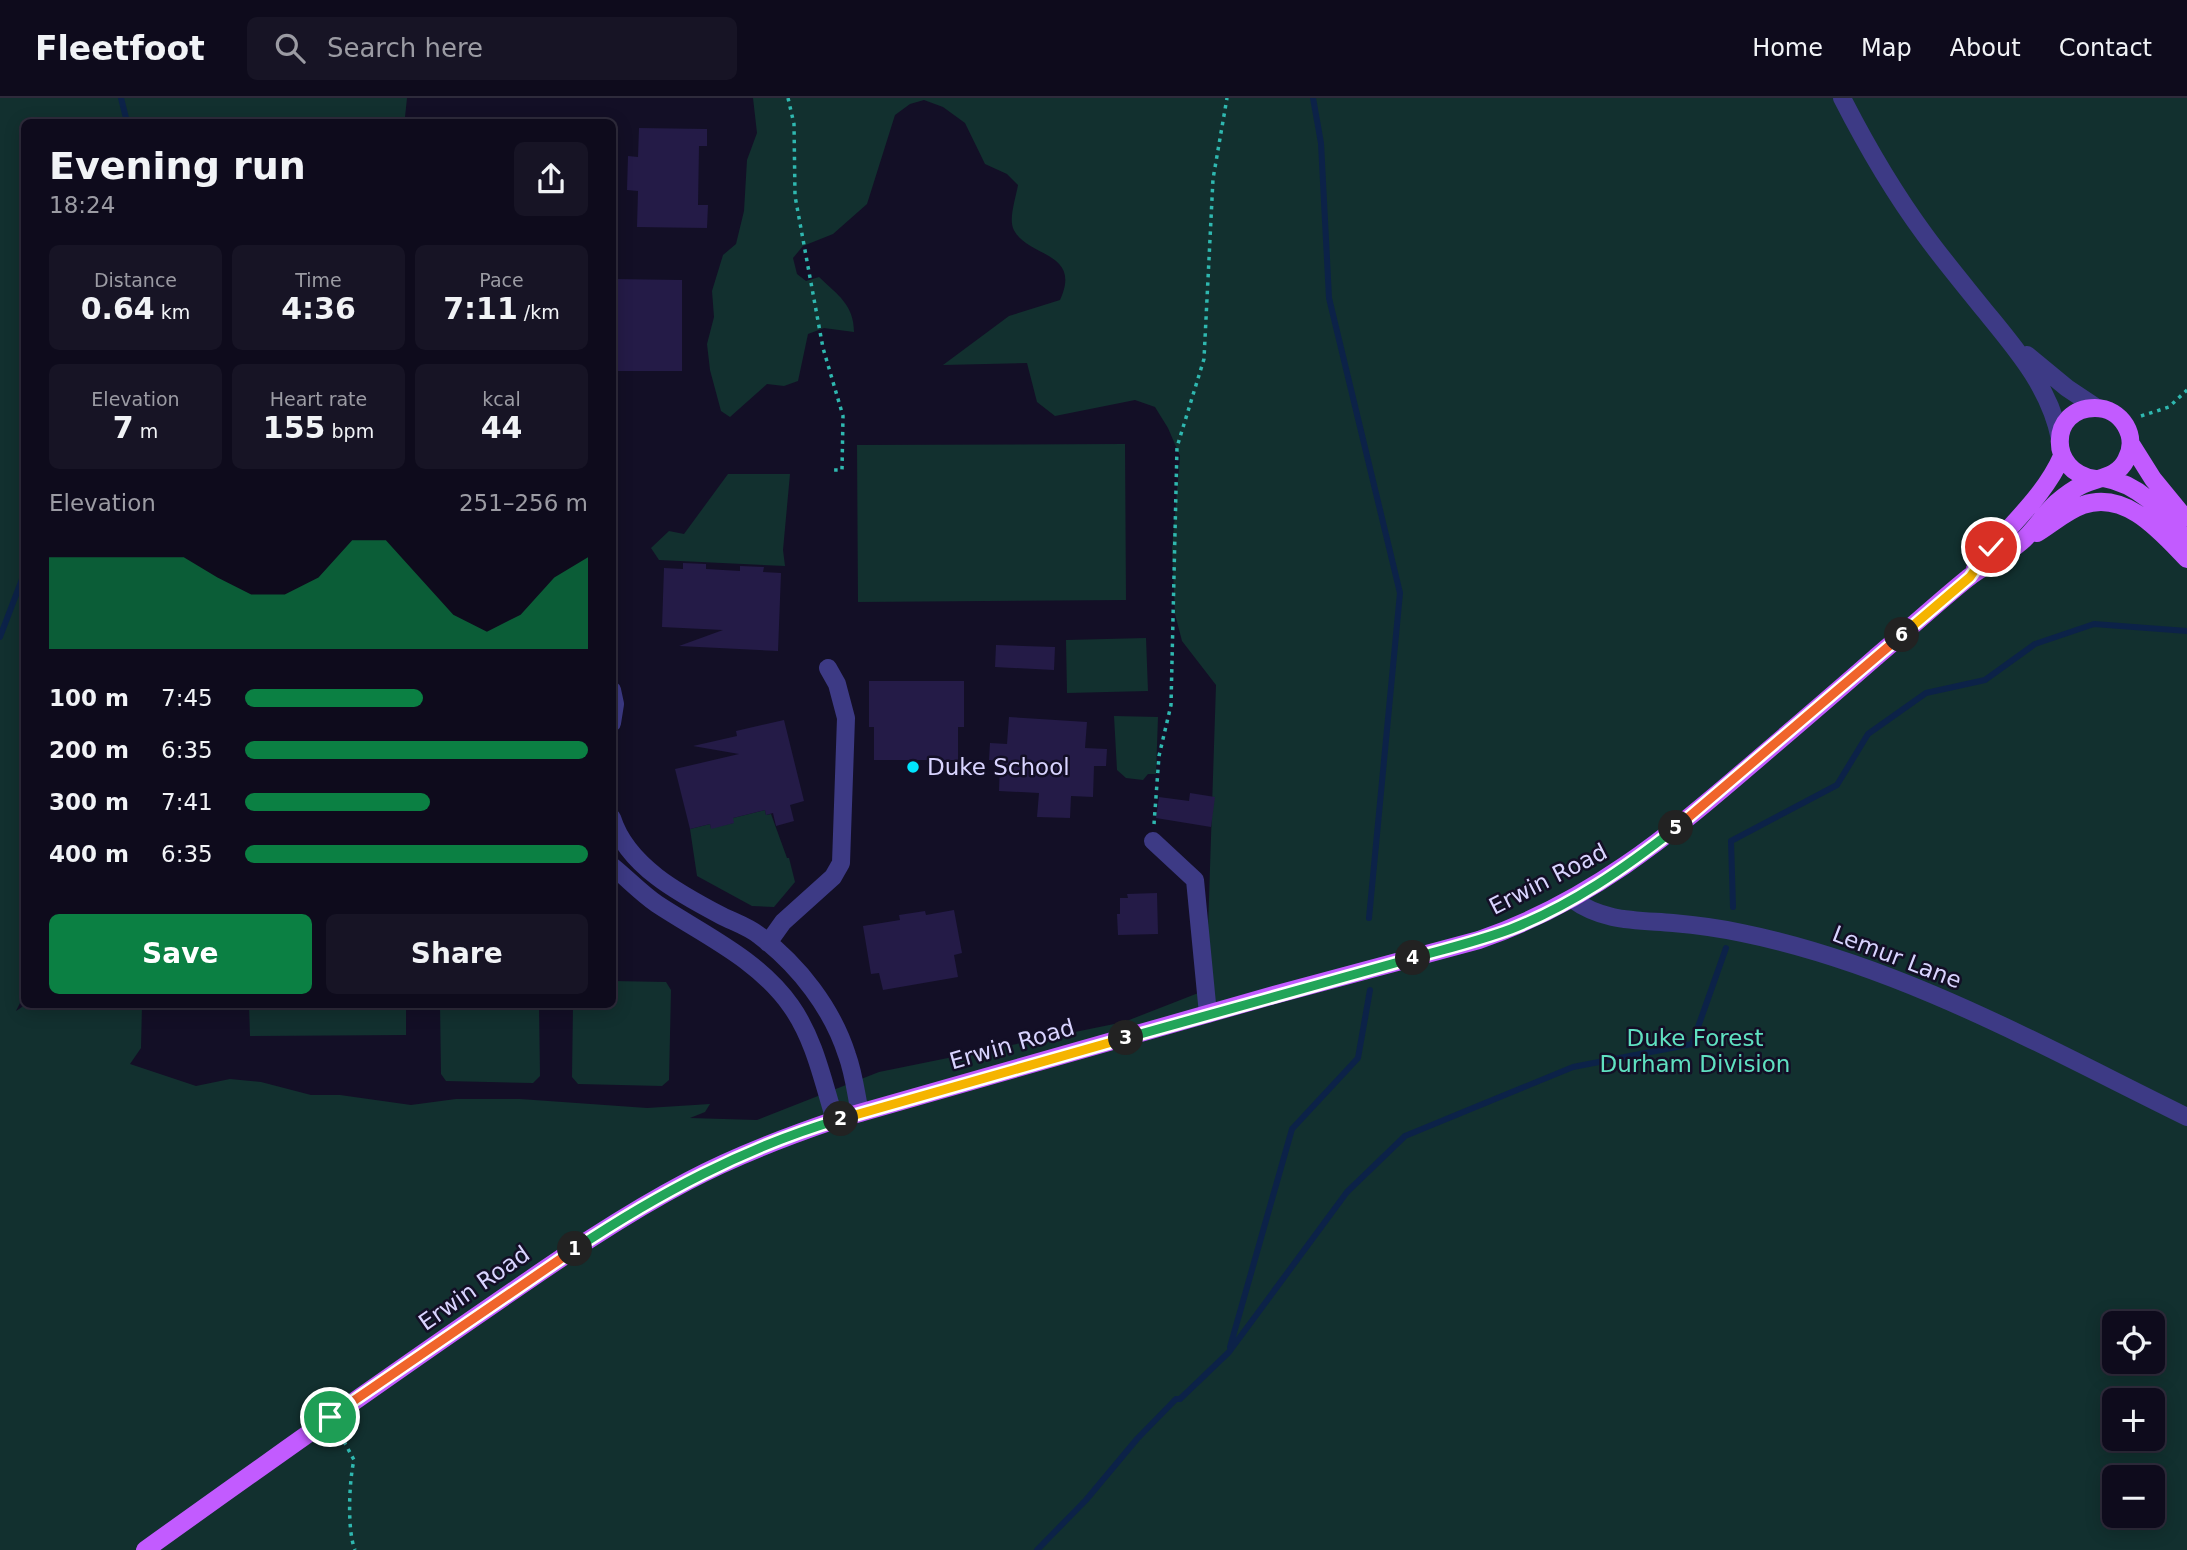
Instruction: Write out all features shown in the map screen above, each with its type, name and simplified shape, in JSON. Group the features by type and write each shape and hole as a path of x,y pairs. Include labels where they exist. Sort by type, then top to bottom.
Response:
{"main road":[{"path":"2187,521 2153,479 2131,444 2128,429 2123,422 2107,410 2097,408 2077,413 2063,428 2061,447 2066,464 2078,475 2117,480 2147,498 2187,539"},
{"path":"2099,478 2123,466 2131,444"},
{"name":"Erwin Road","path":"1970,577 1991,547 2043,489 2061,447"},
{"name":"Erwin Road","path":"145,1550 330,1417 621,1220 718,1166 790,1135 835,1120 1479,940 1519,925 1572,899 1619,872 1721,791 1970,577 2022,542 2051,507 2066,495 2099,478"},
{"path":"2022,542 2074,509 2101,502 2137,513 2156,526 2187,559"}],"street":[{"path":"1842,98 1897,194 1924,234 2009,339 2042,387 2053,411 2061,447"},
{"path":"2009,339 2067,388 2097,408"},
{"path":"768,943 783,922 833,877 841,863 846,718 836,684 828,668"},
{"path":"616,829 649,872"},
{"path":"1153,841 1195,880 1208,1014"},
{"path":"616,856 649,872 697,903 758,934 814,990 831,1016 848,1056 860,1113"},
{"path":"616,869 654,902 748,961 773,983 810,1039 835,1120"},
{"name":"Lemur Lane","path":"1572,899 1586,909 1615,919 1741,932 1852,963 1962,1008 2187,1118"}],"path":[{"path":"788,98 794,124 795,196 823,348 843,416 842,470 832,470"},
{"path":"1153,841 1159,756 1171,705 1177,447 1204,359 1213,179 1227,98"},
{"path":"2123,422 2169,407 2187,390"},
{"path":"330,1417 354,1460 350,1476 350,1539 355,1550"}],"green space":[{"name":"Duke Forest Durham Division","path":"0,98 407,98 403,119 21,119 21,1001 16,1011 21,1008 142,1008 141,1048 130,1064 196,1086 230,1079 261,1082 311,1095 340,1095 411,1105 456,1099 520,1099 647,1108 710,1104 705,1112 690,1118 757,1120 879,1072 1124,1022 1206,990 1216,685 1182,641 1175,614 1172,549 1180,456 1155,407 1135,400 1055,416 1037,402 1027,363 943,365 1009,316 1060,300 1065,284 1064,272 1058,263 1019,238 1013,228 1012,213 1018,185 1007,174 985,164 965,123 943,107 924,100 910,104 895,115 867,204 833,234 803,246 793,258 797,274 806,281 819,277 844,301 851,315 854,332 824,328 808,334 798,381 784,386 767,384 730,417 721,411 710,370 707,344 714,317 712,291 723,255 736,244 744,211 747,160 757,133 753,98 2187,98 2187,1550 0,1550"},
{"path":"1125,444 1126,600 858,602 857,445"},
{"path":"728,474 790,474 783,550 785,566 659,560 651,548 669,531 684,534"},
{"path":"1146,638 1148,691 1067,693 1066,640"},
{"path":"1114,716 1158,717 1156,774 1148,774 1143,780 1126,778 1117,770"},
{"path":"765,810 766,815 771,814 789,858 795,882 774,907 752,906 697,876 690,829 710,824 711,828 733,823 733,818"},
{"path":"616,981 666,982 671,990 669,1080 662,1086 578,1084 572,1077 573,1008 616,1008"},
{"path":"249,1008 406,1008 406,1035 250,1036"},
{"path":"440,1008 539,1008 540,1076 533,1083 446,1081 441,1074"}],"building":[{"path":"639,128 707,129 707,146 699,146 698,205 708,205 707,228 637,227 638,191 627,190 628,156 638,157"},
{"path":"616,279 682,280 682,371 616,371"},
{"path":"683,563 706,564 706,569 740,571 740,566 764,567 763,572 781,573 778,651 679,646 723,630 662,627 664,568 683,569"},
{"path":"996,645 1055,647 1054,670 995,667"},
{"path":"869,681 964,681 964,727 958,727 958,760 874,760 874,727 869,727"},
{"path":"1009,717 1087,722 1085,748 1107,749 1106,766 1094,766 1093,797 1071,796 1070,818 1037,817 1039,793 999,791 1000,761 989,760 990,743 1007,744"},
{"path":"784,720 804,801 790,805 794,821 776,826 773,813 766,815 765,810 733,818 734,823 711,829 710,824 690,829 675,769 739,754 693,746 737,736 736,731"},
{"path":"1190,793 1215,797 1211,827 1156,818 1159,797 1189,801"},
{"path":"1157,893 1158,934 1118,935 1117,914 1120,914 1120,898 1128,898 1127,894"},
{"path":"954,910 962,953 954,955 958,977 883,990 879,973 871,974 863,926 900,920 899,915 925,911 926,915"}],"waterway":[{"path":"121,98 126,119"},
{"path":"1313,98 1321,143 1329,298 1400,593 1369,918"},
{"path":"0,637 21,582"},
{"path":"1733,907 1731,841 1837,785 1868,734 1926,693 1985,680 2035,644 2094,624 2187,631"},
{"path":"1037,1550 1086,1500 1137,1439 1176,1399 1180,1399 1229,1352 1347,1192 1405,1136 1573,1067 1692,1044 1726,948"},
{"path":"1230,1347 1292,1129 1358,1058 1370,990"}],"place":[{"name":"Duke School","path":"913,767"}],"route":[{"path":"330,1417 621,1220 688,1181 790,1135 1274,995 1479,940 1510,929 1572,899 1619,872 1721,791 1970,577 1991,547"}]}
